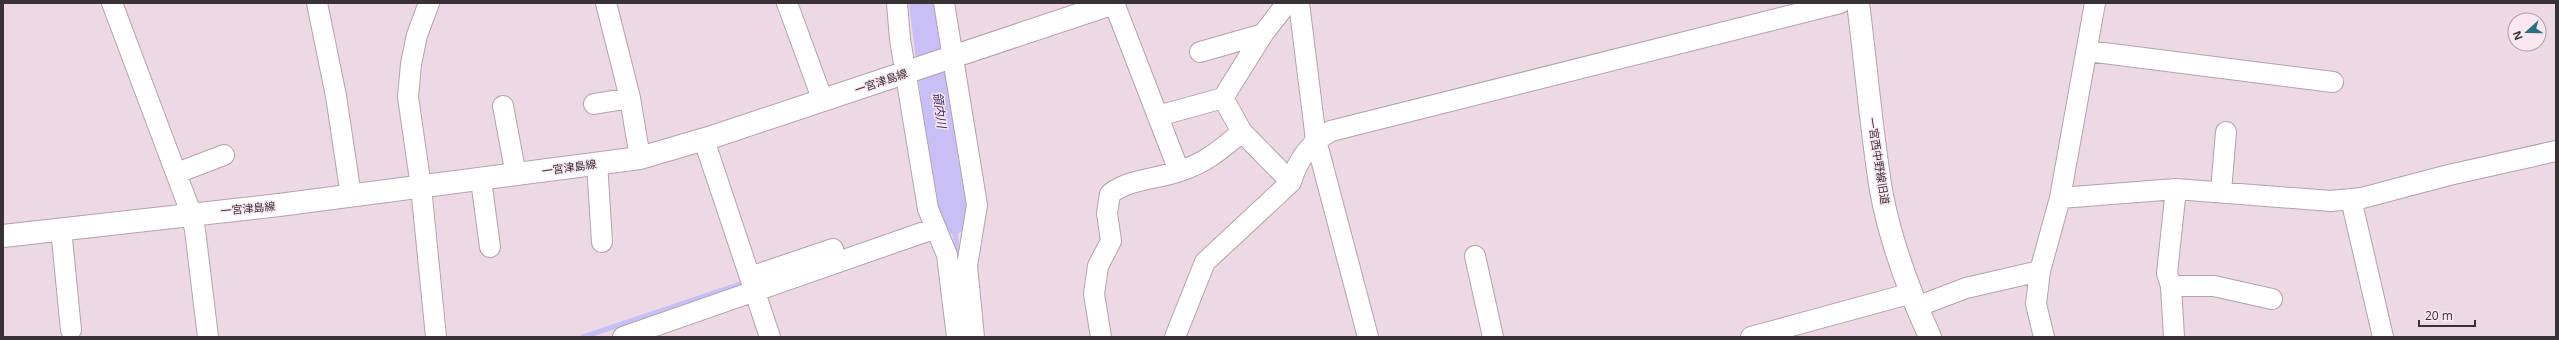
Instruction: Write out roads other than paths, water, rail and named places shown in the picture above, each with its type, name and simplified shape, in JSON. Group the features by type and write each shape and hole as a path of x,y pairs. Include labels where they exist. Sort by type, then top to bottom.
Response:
{"main road":[{"name":"一宮津島線","path":"3,236 191,213 351,196 640,158 704,140 1114,3"},
{"name":"一宮西中野線旧道","path":"1858,3 1882,191 1897,251 1914,300 1930,337"}],"street":[{"path":"112,3 191,213 208,337"},
{"path":"317,3 336,96 351,196"},
{"path":"429,3 412,56 408,97 422,187 436,337"},
{"path":"606,3 630,98 640,158"},
{"path":"786,3 823,101"},
{"path":"897,3 906,72 934,222 947,255 957,337"},
{"path":"944,3 977,205 967,266 974,337"},
{"path":"1114,3 1179,171"},
{"path":"1158,116 1223,98 1263,34 1287,3"},
{"path":"1299,3 1316,140 1368,337"},
{"path":"1174,337 1206,262 1291,182 1296,164 1316,140 1331,131 1840,3"},
{"path":"2044,337 2036,304 2040,271 2060,198 2088,51 2095,3"},
{"path":"1200,52 1263,34"},
{"path":"2088,51 2333,82"},
{"path":"594,104 630,98"},
{"path":"1223,98 1242,132 1291,182"},
{"path":"503,106 516,175"},
{"path":"1101,337 1094,294 1098,266 1111,241 1107,213 1110,194 1119,186 1179,171 1208,160 1242,132"},
{"path":"2221,191 2226,132"},
{"path":"704,140 770,337"},
{"path":"2060,198 2176,189 2221,191 2323,200 2351,199 2556,151"},
{"path":"177,173 224,155"},
{"path":"597,163 602,242"},
{"path":"481,180 490,247"},
{"path":"2174,337 2171,286 2167,273 2176,189"},
{"path":"2351,199 2383,337"},
{"path":"623,337 752,284 934,222"},
{"path":"61,229 71,330"},
{"path":"1475,256 1493,337"},
{"path":"1751,337 1818,328 1914,300 2040,271"},
{"path":"2171,286 2214,286 2272,299"}],"waterway":[{"name":"領内川","path":"926,3 953,217"},
{"path":"938,221 953,217 959,265"},
{"path":"583,337 744,283"}]}
